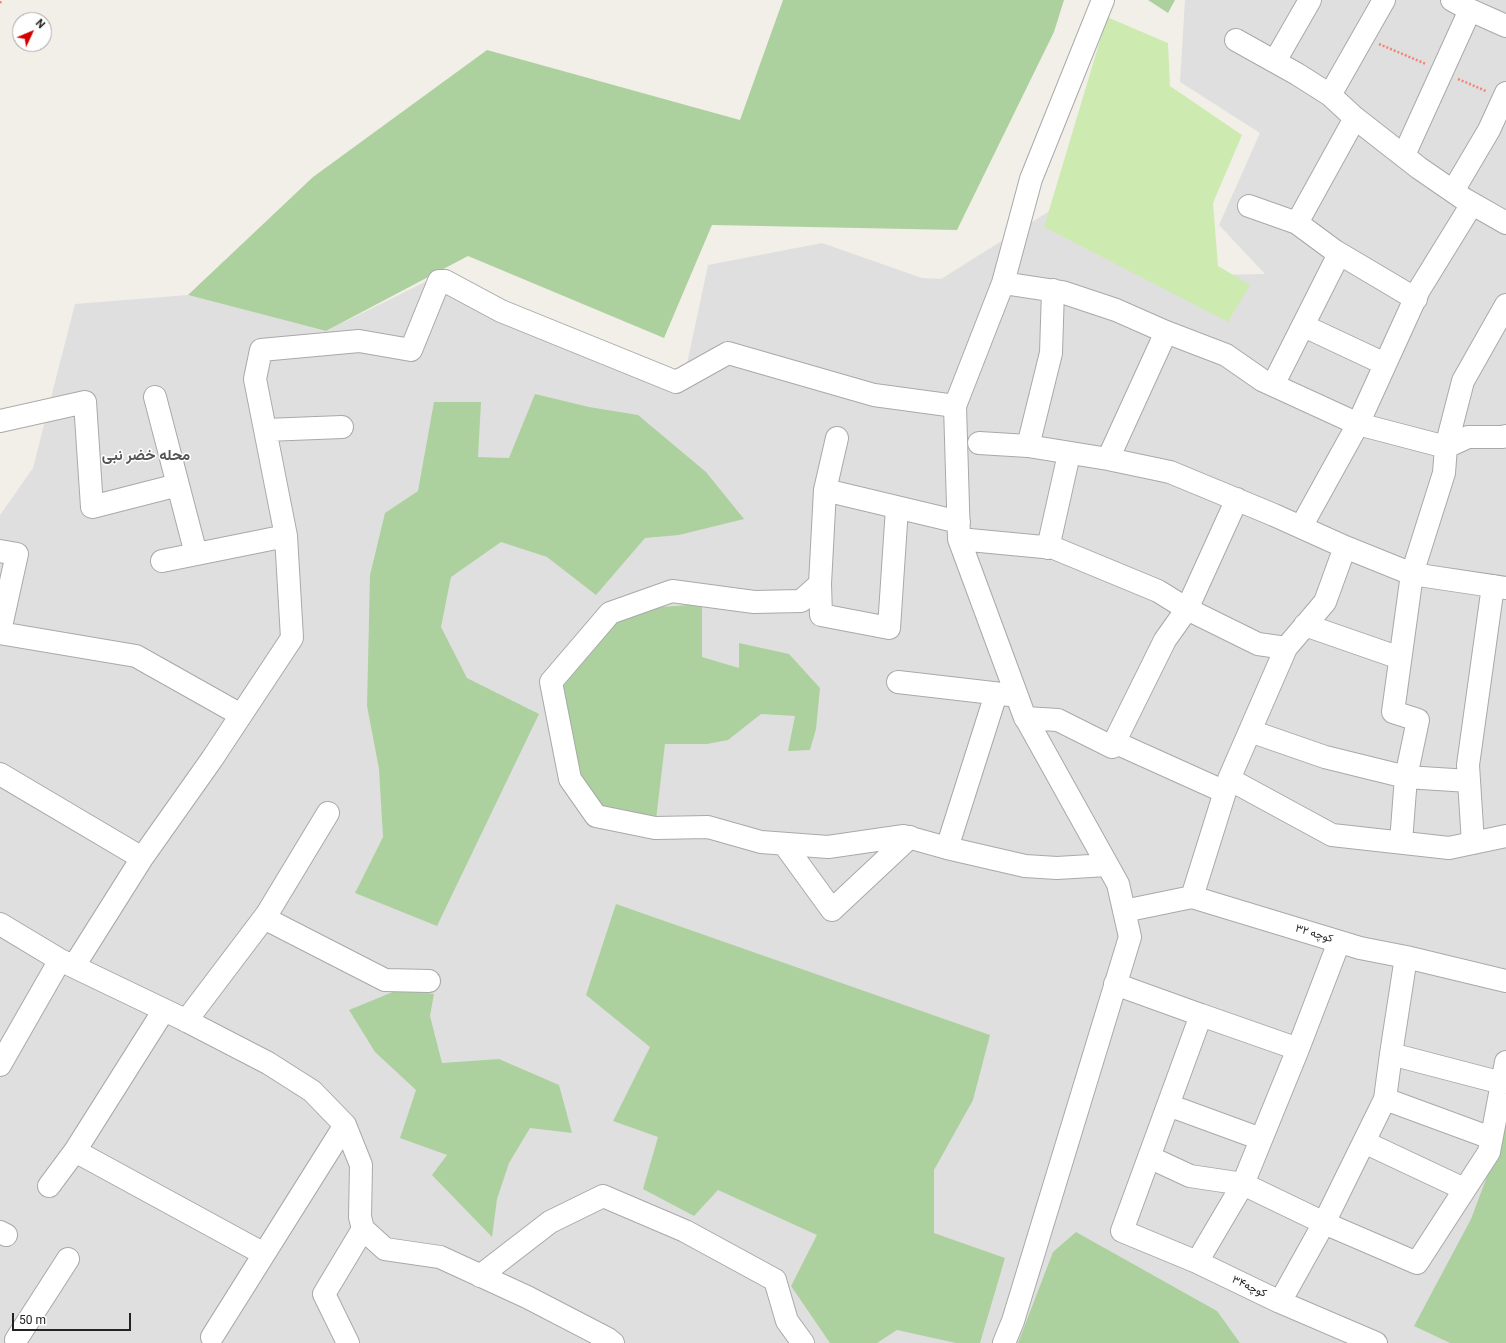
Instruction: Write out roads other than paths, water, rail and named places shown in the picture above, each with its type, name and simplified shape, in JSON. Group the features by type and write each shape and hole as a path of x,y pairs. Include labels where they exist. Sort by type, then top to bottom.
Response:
{"street":[{"path":"1004,1343 1013,1321 1130,937 1118,884 1025,718 1006,695 959,531 955,406 1003,283 1031,179 1103,0"},
{"path":"1275,61 1310,0"},
{"path":"1330,95 1384,0"},
{"path":"1404,155 1461,5 1506,26"},
{"path":"1236,40 1275,61 1330,95 1355,118 1419,168 1472,204 1506,223"},
{"path":"1453,191 1488,130 1506,93"},
{"path":"1296,223 1355,118"},
{"path":"1301,527 1358,424 1416,299 1472,204"},
{"path":"1249,206 1296,223 1335,251 1416,299"},
{"path":"1273,385 1339,254 1335,251"},
{"path":"0,1065 67,963 212,759 292,638 286,536 255,379 260,350 359,341 411,350 439,281 445,281 501,311 676,382 728,353 874,395 955,406"},
{"path":"1003,283 1062,292 1116,310 1166,332 1226,355 1262,380 1358,424 1446,447 1468,438 1506,436"},
{"path":"1028,446 1050,353 1053,290"},
{"path":"1401,842 1406,777 1418,720 1393,712 1412,574 1444,473 1446,447 1463,381 1506,305"},
{"path":"1304,326 1385,364"},
{"path":"1108,459 1166,332"},
{"path":"155,397 196,554"},
{"path":"0,421 86,402 92,507 178,485"},
{"path":"266,430 342,428"},
{"path":"837,438 825,490 820,584 821,615 889,628 897,508"},
{"path":"978,443 1028,446 1069,454 1108,459 1170,472 1412,574 1500,587 1468,765 1473,843"},
{"path":"1048,548 1069,454"},
{"path":"825,490 897,508 959,531 1054,548 1158,592 1187,609 1258,644 1286,648"},
{"path":"1025,718 1058,720 1112,747 1164,640 1187,609 1237,499"},
{"path":"162,561 286,536"},
{"path":"1192,897 1227,786 1286,648 1326,602 1345,547"},
{"path":"0,551 17,554 0,632 136,656 241,715"},
{"path":"820,584 801,601 754,602 672,591 610,613 551,682 570,779 596,816 655,828 708,827 761,842 828,846 904,836 947,848 1024,866 1057,868 1107,865"},
{"path":"1305,625 1400,658"},
{"path":"898,682 1006,695"},
{"path":"947,848 1006,695"},
{"path":"1250,731 1325,757 1406,777 1469,781"},
{"path":"1114,742 1227,786 1332,834 1449,848 1506,836"},
{"path":"0,774 142,858"},
{"path":"186,1021 264,918 328,813"},
{"path":"784,844 832,910 910,837"},
{"name":"کوچه ۳۲","path":"1124,911 1192,897 1360,948 1406,957 1506,981"},
{"path":"264,918 385,980 429,981"},
{"path":"0,924 67,963 268,1063 312,1091 345,1125 361,1165 360,1217 363,1229 385,1249 440,1257 527,1298 613,1343"},
{"path":"1197,1262 1243,1184 1298,1049 1339,942"},
{"path":"1280,1302 1324,1223 1385,1099 1406,957"},
{"path":"1116,984 1298,1049"},
{"path":"49,1186 75,1151 164,1010"},
{"path":"1201,1015 1149,1157 1190,1176 1243,1184 1324,1223 1417,1263 1489,1152 1504,1073 1391,1054"},
{"path":"1385,1099 1491,1138"},
{"path":"1168,1105 1261,1139"},
{"path":"212,1337 345,1125"},
{"path":"1364,1142 1464,1190"},
{"path":"75,1151 264,1254"},
{"name":"کوچه۳۴","path":"1149,1157 1122,1231 1197,1262 1280,1302 1349,1338 1376,1343"},
{"path":"480,1276 550,1222 603,1196 685,1230 775,1280 787,1321 803,1343"},
{"path":"348,1343 324,1294 363,1229"},
{"path":"13,1338 68,1259"}],"district":[{"name":"محله خضر نبی","path":"146,456"}]}
